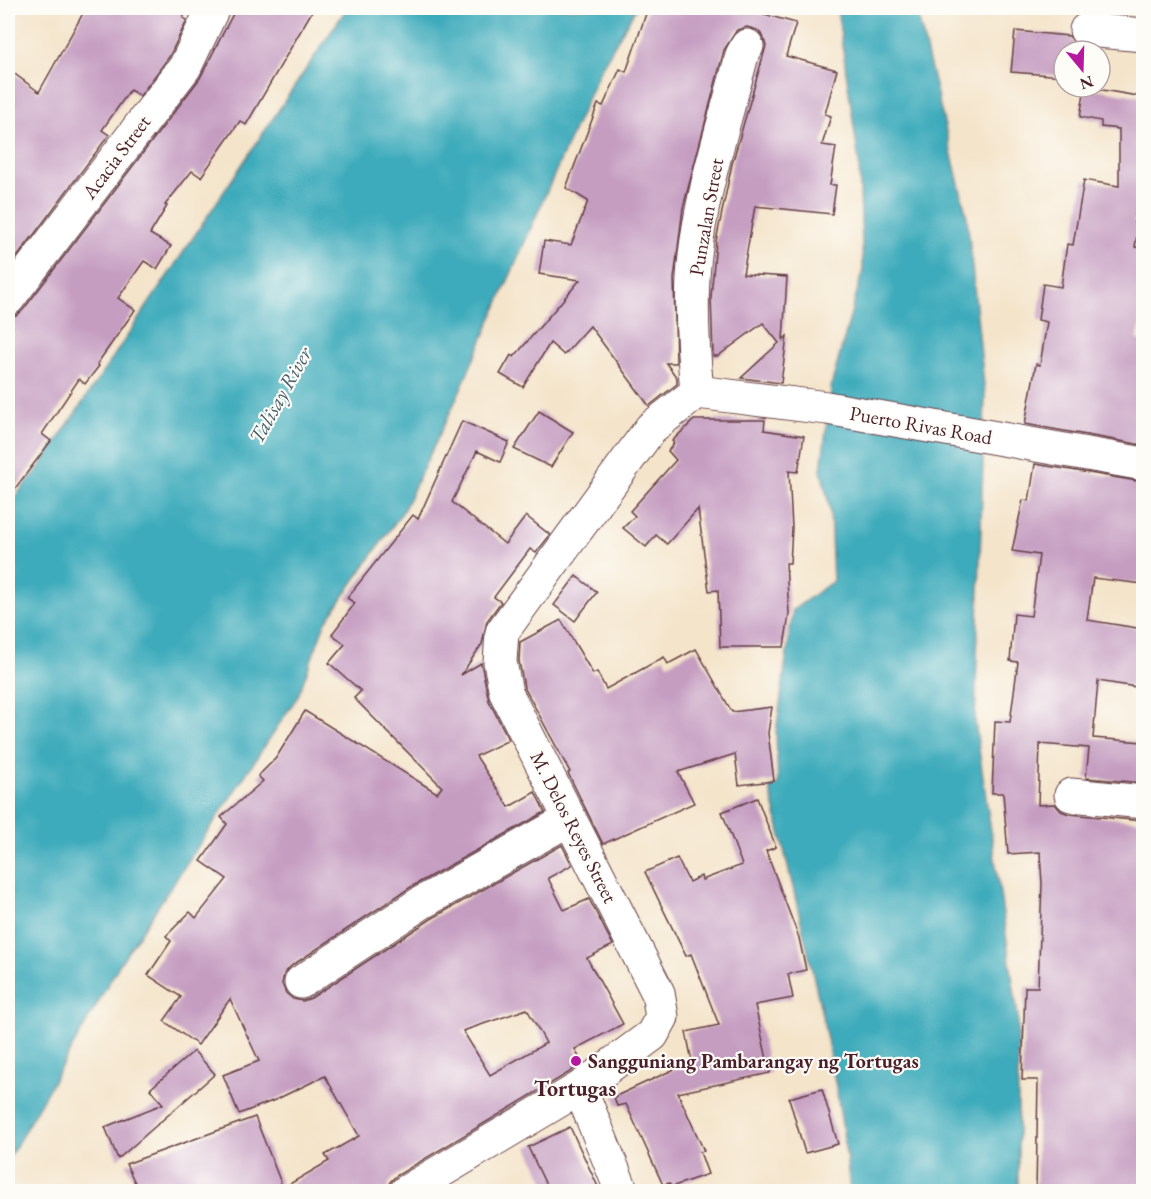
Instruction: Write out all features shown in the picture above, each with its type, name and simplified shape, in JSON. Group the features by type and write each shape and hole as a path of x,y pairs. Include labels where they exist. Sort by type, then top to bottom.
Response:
{"street":[{"name":"Acacia Street","path":"8,300 185,66 213,8"},
{"path":"1086,30 1143,35"},
{"name":"Punzalan Street","path":"697,392 692,337 694,264 710,180 742,55 747,46"},
{"name":"Puerto Rivas Road","path":"697,392 827,408 1143,464"},
{"name":"M. Delos Reyes Street","path":"406,1191 580,1088 652,1035 662,1017 658,993 506,693 500,662 502,632 651,428 697,392"},
{"path":"1071,795 1143,802"},
{"path":"301,982 421,903 570,819"},
{"path":"580,1088 622,1191"}],"water":[{"name":"Talisay River","path":"347,8 636,8 600,70 455,402 403,511 325,623 298,696 121,962 8,1160 8,504 36,472"},
{"path":"837,8 916,8 967,217 985,395 975,722 1018,1017 1018,1191 850,1191 837,1090 827,1039 770,788 778,785 776,733 793,610 833,581 830,509 821,470 832,383 863,270 859,162"}],"building":[{"path":"86,8 188,8 183,18 187,20 169,57 140,96 130,90 102,130 109,135 8,269 8,69 39,92"},
{"path":"236,8 314,8 246,125 240,121 201,177 192,171 165,205 167,206 150,234 171,246 157,269 144,261 118,298 135,310 85,384 79,379 42,434 51,441 8,498 8,317 16,316 23,310 200,78"},
{"path":"648,8 753,8 752,11 796,23 786,56 837,70 825,114 831,116 822,145 836,147 830,185 836,185 832,214 755,206 743,274 787,277 783,340 787,336 781,383 741,378 779,343 763,323 718,356 713,356 711,297 716,241 732,164 766,46 763,36 757,30 747,27 737,30 724,50 683,208 674,279 676,363 666,363 677,378 677,384 649,406 590,326 564,355 550,343 523,387 500,374 511,355 514,357 580,280 539,274 544,241 571,245 588,201 566,188 598,104 603,106 620,69 626,72"},
{"path":"1015,31 1069,36 1072,39 1052,39 1052,75 1011,72"},
{"path":"1112,92 1143,97 1143,170 1134,223 1139,223 1135,247 1143,248 1143,317 1137,340 1143,341 1143,445 1025,424 1036,364 1040,365 1047,322 1038,320 1043,284 1061,287 1067,244 1073,245 1084,180 1119,186 1119,129 1101,127 1101,121 1080,117 1083,99 1112,99"},
{"path":"539,411 573,432 551,467 514,449"},
{"path":"694,420 765,420 764,430 804,436 798,472 789,471 792,528 790,563 786,563 789,614 784,647 720,647 718,590 709,591 698,509 667,544 656,535 646,547 623,528 635,516 630,511 676,460 668,451 674,443 672,441"},
{"path":"462,421 509,442 500,462 477,451 452,502 505,544 526,516 550,535 536,553 530,549 494,597 501,602 487,621 482,644 461,675 481,663 489,701 509,740 476,756 509,807 535,792 545,812 411,887 291,966 284,974 282,984 286,993 293,999 303,1001 311,998 431,919 562,845 572,865 548,878 564,910 589,899 613,945 587,958 623,1024 575,1049 582,1063 570,1072 396,1176 390,1182 387,1191 139,1191 126,1164 255,1117 283,1188 329,1161 325,1155 359,1136 325,1076 239,1114 223,1075 259,1061 230,999 198,1045 164,1021 181,997 148,975 171,941 166,936 190,912 196,918 227,879 201,861 227,824 221,817 263,781 258,776 276,758 305,711 437,793 442,787 354,698 361,691 329,663 345,644 332,634 355,603 347,598 413,515 418,519","holes":["527,1009 546,1043 490,1075 463,1031"]},
{"path":"1035,464 1143,482 1143,584 1093,578 1087,620 1143,629 1143,688 1098,681 1093,738 1143,742 1143,783 1086,778 1089,748 1040,744 1038,805 1055,804 1061,811 1069,814 1143,821 1143,1191 1036,1191 1038,1080 1022,1080 1025,987 1038,987 1042,884 1040,852 1008,854 1003,793 992,793 995,721 1010,722 1018,662 1010,661 1014,614 1031,616 1039,555 1012,551 1023,500 1029,501"},
{"path":"576,576 597,592 575,621 554,605"},
{"path":"561,620 593,674 597,672 606,689 664,657 668,664 696,649 732,712 772,707 768,733 774,781 739,785 735,754 678,772 694,803 603,844 568,773 570,772 524,687 519,661 520,642"},
{"path":"757,798 776,847 766,851 799,938 806,970 788,974 793,998 755,1005 770,1073 678,1093 704,1151 700,1152 708,1174 671,1187 669,1183 663,1185 626,1104 617,1106 614,1097 692,1061 686,1032 719,1025 691,954 686,956 645,872 677,858 689,882 701,876 702,880 742,865 722,812"},
{"path":"194,1051 215,1074 118,1159 105,1127 163,1104 150,1089"},
{"path":"822,1089 838,1144 805,1153 789,1098"},
{"path":"570,1127 600,1191 549,1191 528,1147"}],"place":[{"name":"Sangguniang Pambarangay ng Tortugas","path":"576,1061"}],"district":[{"name":"Tortugas","path":"575,1088"}]}
